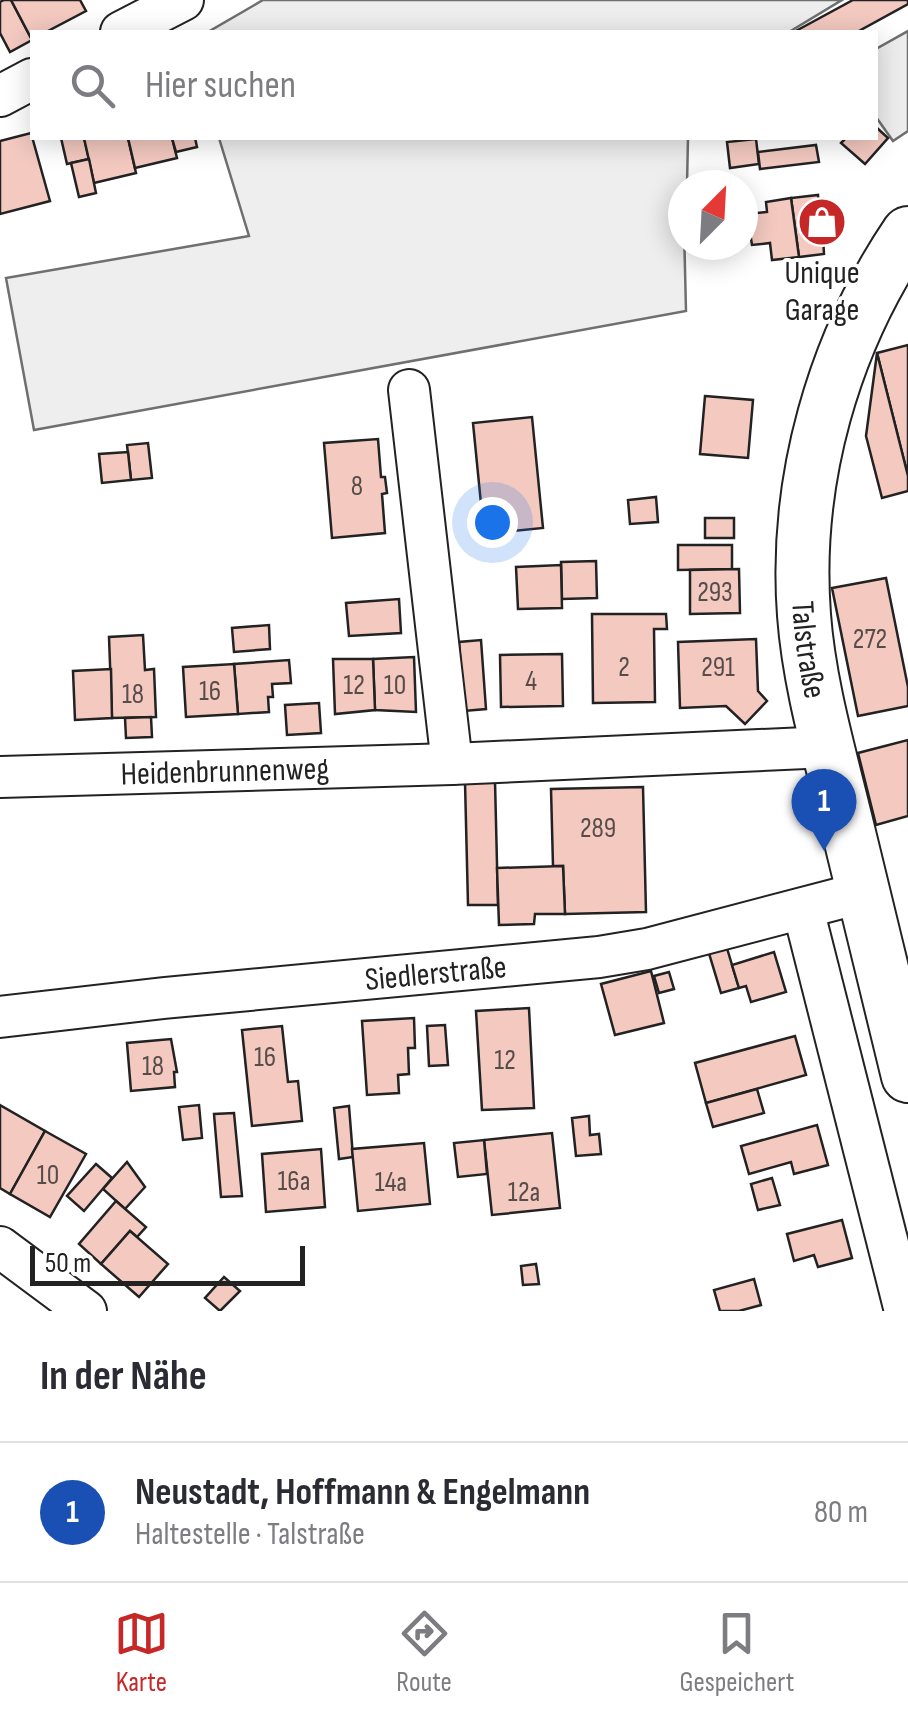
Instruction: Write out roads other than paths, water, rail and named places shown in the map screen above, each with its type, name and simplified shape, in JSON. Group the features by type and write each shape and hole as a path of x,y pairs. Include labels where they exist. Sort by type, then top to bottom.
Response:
{"main road":[{"name":"Talstraße","path":"908,233 849,342 814,451 804,555 804,618 828,747 908,1076"}],"street":[{"path":"125,30 183,0"},
{"path":"0,96 30,80"},
{"path":"408,390 452,764"},
{"name":"Heidenbrunnenweg","path":"0,777 452,764 828,747"},
{"name":"Siedlerstraße","path":"0,1017 164,998 548,964 647,949 864,892"},
{"path":"803,909 904,1311"},
{"path":"3,1251 86,1311"}],"place":[{"name":"Unique Garage","path":"822,222"},
{"name":"Neustadt, Hoffmann & Engelmann","path":"824,851"}]}
